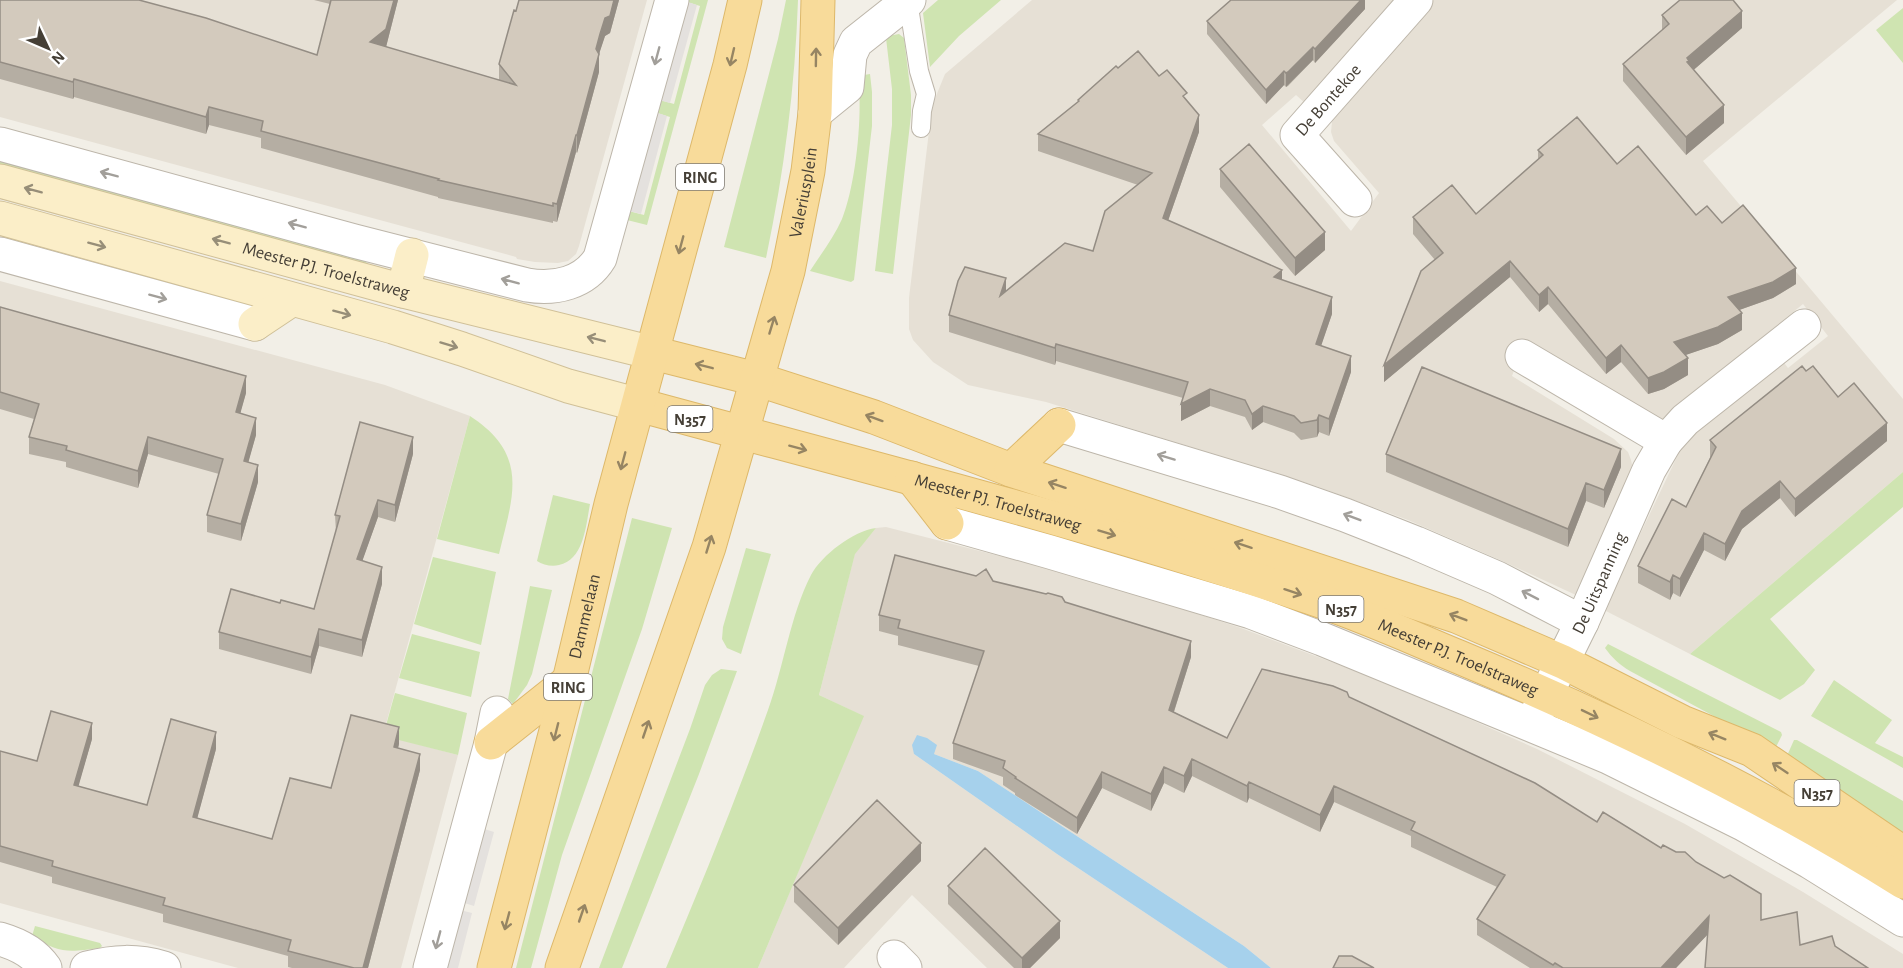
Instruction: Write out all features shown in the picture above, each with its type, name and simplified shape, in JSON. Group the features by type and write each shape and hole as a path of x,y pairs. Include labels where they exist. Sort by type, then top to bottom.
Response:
{"main road":[{"name":"RING","path":"639,405 746,0"},
{"name":"Valeriusplein","path":"741,433 788,272 808,171 815,113 818,0"},
{"name":"Meester P.J. Troelstraweg","path":"0,181 403,291 653,353"},
{"name":"Meester P.J. Troelstraweg","path":"0,218 393,327 568,386 639,405"},
{"path":"403,291 412,255"},
{"path":"255,324 291,300"},
{"name":"N357","path":"653,353 756,379"},
{"name":"Meester P.J. Troelstraweg","path":"756,379 874,417 1011,470 1456,616 1563,662 1682,722 1752,750 1896,845"},
{"name":"N357","path":"639,405 741,433"},
{"name":"Dammelaan","path":"494,968 569,681 611,504 639,405"},
{"path":"1011,470 1059,425"},
{"name":"Meester P.J. Troelstraweg","path":"741,433 1053,517 1324,602 1547,694 1757,797 1903,882"},
{"path":"562,968 709,547 741,433"},
{"path":"912,478 947,523"},
{"path":"494,728 569,681"}],"street":[{"name":"Meester P.J. Troelstraweg","path":"0,144 527,285 541,288 555,287 582,277 594,269 600,258 672,0"},
{"path":"815,113 847,87 850,55 872,13 908,0"},
{"name":"De Bontekoe","path":"1355,200 1297,135 1416,0"},
{"path":"0,254 255,324"},
{"name":"De Uitspanning","path":"1531,725 1582,622 1649,470 1666,441 1685,420 1804,326"},
{"path":"1522,356 1666,441"},
{"path":"1059,425 1281,492 1345,515 1497,578 1582,622"},
{"name":"Meester P.J. Troelstraweg","path":"947,523 1251,612 1322,639 1608,757 1734,819 1900,912"},
{"path":"430,968 494,728"},
{"path":"0,939 30,953 45,968"},
{"path":"87,968 121,961 164,968"}],"lane":[{"path":"908,0 926,94 921,128"}],"shaded area":[{"path":"0,0 647,0 579,246 576,254 568,261 558,263 517,259 0,117"},
{"path":"682,0 697,5 670,103 655,99"},
{"path":"1032,0 1396,0 1306,104 1296,95 1262,125 1351,231 1379,193 1334,141 1331,132 1332,122 1336,112 1434,0 1897,0 1703,161 1903,399 1903,472 1690,654 1604,610 1684,442 1782,360 1788,368 1828,336 1803,304 1661,423 1520,354 1512,376 1614,439 1628,452 1631,460 1633,469 1578,596 1408,520 1316,486 1046,402 968,385 933,362 913,340 909,329 909,298 932,106 945,74"},
{"path":"652,111 667,116 641,214 625,210"},
{"path":"0,281 385,385 470,416 383,735 458,755 401,968 238,968 0,903"},
{"path":"886,527 1039,566 1140,595 1241,628 1393,685 1537,749 1685,824 1803,892 1903,954 1903,968 1271,968 1244,946 978,771 934,754 914,754 1057,854 1228,968 987,968 912,895 844,968 758,968 863,716 819,695 855,553 876,528"},
{"path":"478,827 494,832 474,906 458,901"},
{"path":"456,909 472,913 458,968 440,968"}],"green space":[{"path":"687,0 708,0 647,225 623,219 625,210 644,215 670,117 657,113 660,100 674,104 700,6 687,2"},
{"path":"786,0 798,0 794,65 783,162 766,258 724,247"},
{"path":"938,0 1001,0 959,36 930,67 923,13"},
{"path":"1903,8 1903,63 1876,30"},
{"path":"899,34 904,38 911,95 911,115 893,274 875,271 892,125 892,89 886,38"},
{"path":"870,74 872,126 854,280 851,282 810,271 835,232 847,204 855,168 859,129 858,76"},
{"path":"0,158 357,256 371,268 0,171"},
{"path":"470,416 489,431 502,446 509,462 512,495 499,554 437,539"},
{"path":"1903,472 1903,507 1770,619 1815,670 1804,684 1780,700 1690,654"},
{"path":"553,495 590,504 579,549 567,562 553,566 537,561"},
{"path":"632,518 672,528 642,629 562,855 531,968 516,968"},
{"path":"876,528 855,554 819,695 864,716 758,968 666,968 756,743 774,693 792,624 811,575 830,552 839,545 858,534"},
{"path":"746,548 771,554 741,654 727,648 722,639 723,627"},
{"path":"433,557 496,572 481,645 414,624"},
{"path":"530,586 552,590 532,674 513,704 508,699"},
{"path":"412,634 480,652 471,697 399,678"},
{"path":"1608,644 1781,732 1782,735 1775,749 1630,671 1608,652 1605,648"},
{"path":"721,669 737,671 622,968 599,968 705,685 712,675"},
{"path":"1834,680 1892,720 1875,743 1903,757 1903,768 1811,716"},
{"path":"395,693 467,713 458,755 383,736"},
{"path":"1794,740 1903,801 1903,834 1786,758"},
{"path":"35,926 100,943 102,946 80,950 57,949 32,936"}],"water":[{"path":"917,735 937,745 934,754 978,771 1244,946 1271,968 1228,968 1057,854 914,754 912,745"}],"building":[{"path":"0,0 139,0 206,18 317,55 331,0 394,0 386,29 370,42 516,85 499,64 519,0 614,0 610,16 605,18 600,34 596,49 599,54 577,135 557,204 553,203 553,206 438,180 261,131 263,121 209,107 206,117 74,79 73,82 0,62"},
{"path":"1231,0 1361,0 1315,49 1313,47 1288,72 1284,71 1266,90 1207,21"},
{"path":"1680,0 1733,0 1742,11 1687,58 1689,61 1687,62 1724,105 1686,137 1623,64 1669,24 1662,15"},
{"path":"1138,51 1159,76 1167,70 1187,93 1183,96 1199,115 1163,218 1282,270 1274,277 1332,297 1316,344 1351,356 1329,419 1319,415 1317,420 1301,423 1294,416 1263,406 1252,414 1245,400 1210,389 1181,404 1188,382 1056,344 1055,348 949,315 958,281 965,267 1006,278 1000,296 1065,243 1093,251 1105,211 1152,173 1038,134 1079,101 1116,66 1118,68"},
{"path":"1577,117 1617,164 1638,146 1696,215 1707,206 1722,223 1743,205 1796,268 1773,282 1728,297 1742,313 1718,327 1674,342 1688,358 1648,378 1621,345 1606,358 1548,287 1539,295 1510,261 1384,365 1421,271 1443,253 1413,217 1452,185 1476,214 1543,155 1538,150"},
{"path":"1249,144 1325,232 1295,258 1220,169"},
{"path":"0,307 246,376 236,412 256,418 244,461 258,465 241,524 207,515 223,459 148,437 138,471 66,450 67,446 29,437 39,404 0,392"},
{"path":"1802,366 1806,371 1813,366 1838,397 1854,383 1887,423 1795,499 1780,481 1742,511 1725,544 1704,533 1680,579 1673,575 1670,582 1638,566 1672,499 1686,507 1716,447 1710,440"},
{"path":"1422,367 1621,449 1604,490 1586,483 1568,529 1386,454"},
{"path":"360,422 413,437 395,505 378,500 357,559 382,567 362,640 319,629 311,657 219,632 231,589 280,603 281,600 314,609 340,516 335,515"},
{"path":"895,555 976,576 986,569 993,581 1062,597 1065,602 1191,641 1169,710 1227,738 1262,669 1333,686 1347,692 1349,697 1535,783 1597,822 1603,812 1661,848 1663,845 1676,852 1685,852 1696,862 1724,878 1730,875 1761,894 1761,920 1797,912 1800,945 1832,936 1835,946 1868,968 1705,968 1709,916 1661,968 1563,968 1555,963 1553,965 1477,919 1505,875 1411,830 1415,822 1334,786 1320,815 1249,782 1247,786 1192,759 1184,776 1164,767 1151,794 1102,772 1077,818 1015,778 1003,768 1005,761 953,743 984,651 898,628 900,620 879,615"},
{"path":"51,711 92,723 74,785 147,805 171,719 216,732 193,817 272,839 290,778 331,788 351,715 399,727 394,747 420,754 363,968 354,968 288,951 291,940 163,905 165,898 52,866 53,861 0,846 0,751 37,761"},
{"path":"877,800 921,843 838,928 794,885"},
{"path":"985,848 1060,921 1022,958 948,886"},
{"path":"1339,956 1352,956 1374,968 1333,968"}]}
